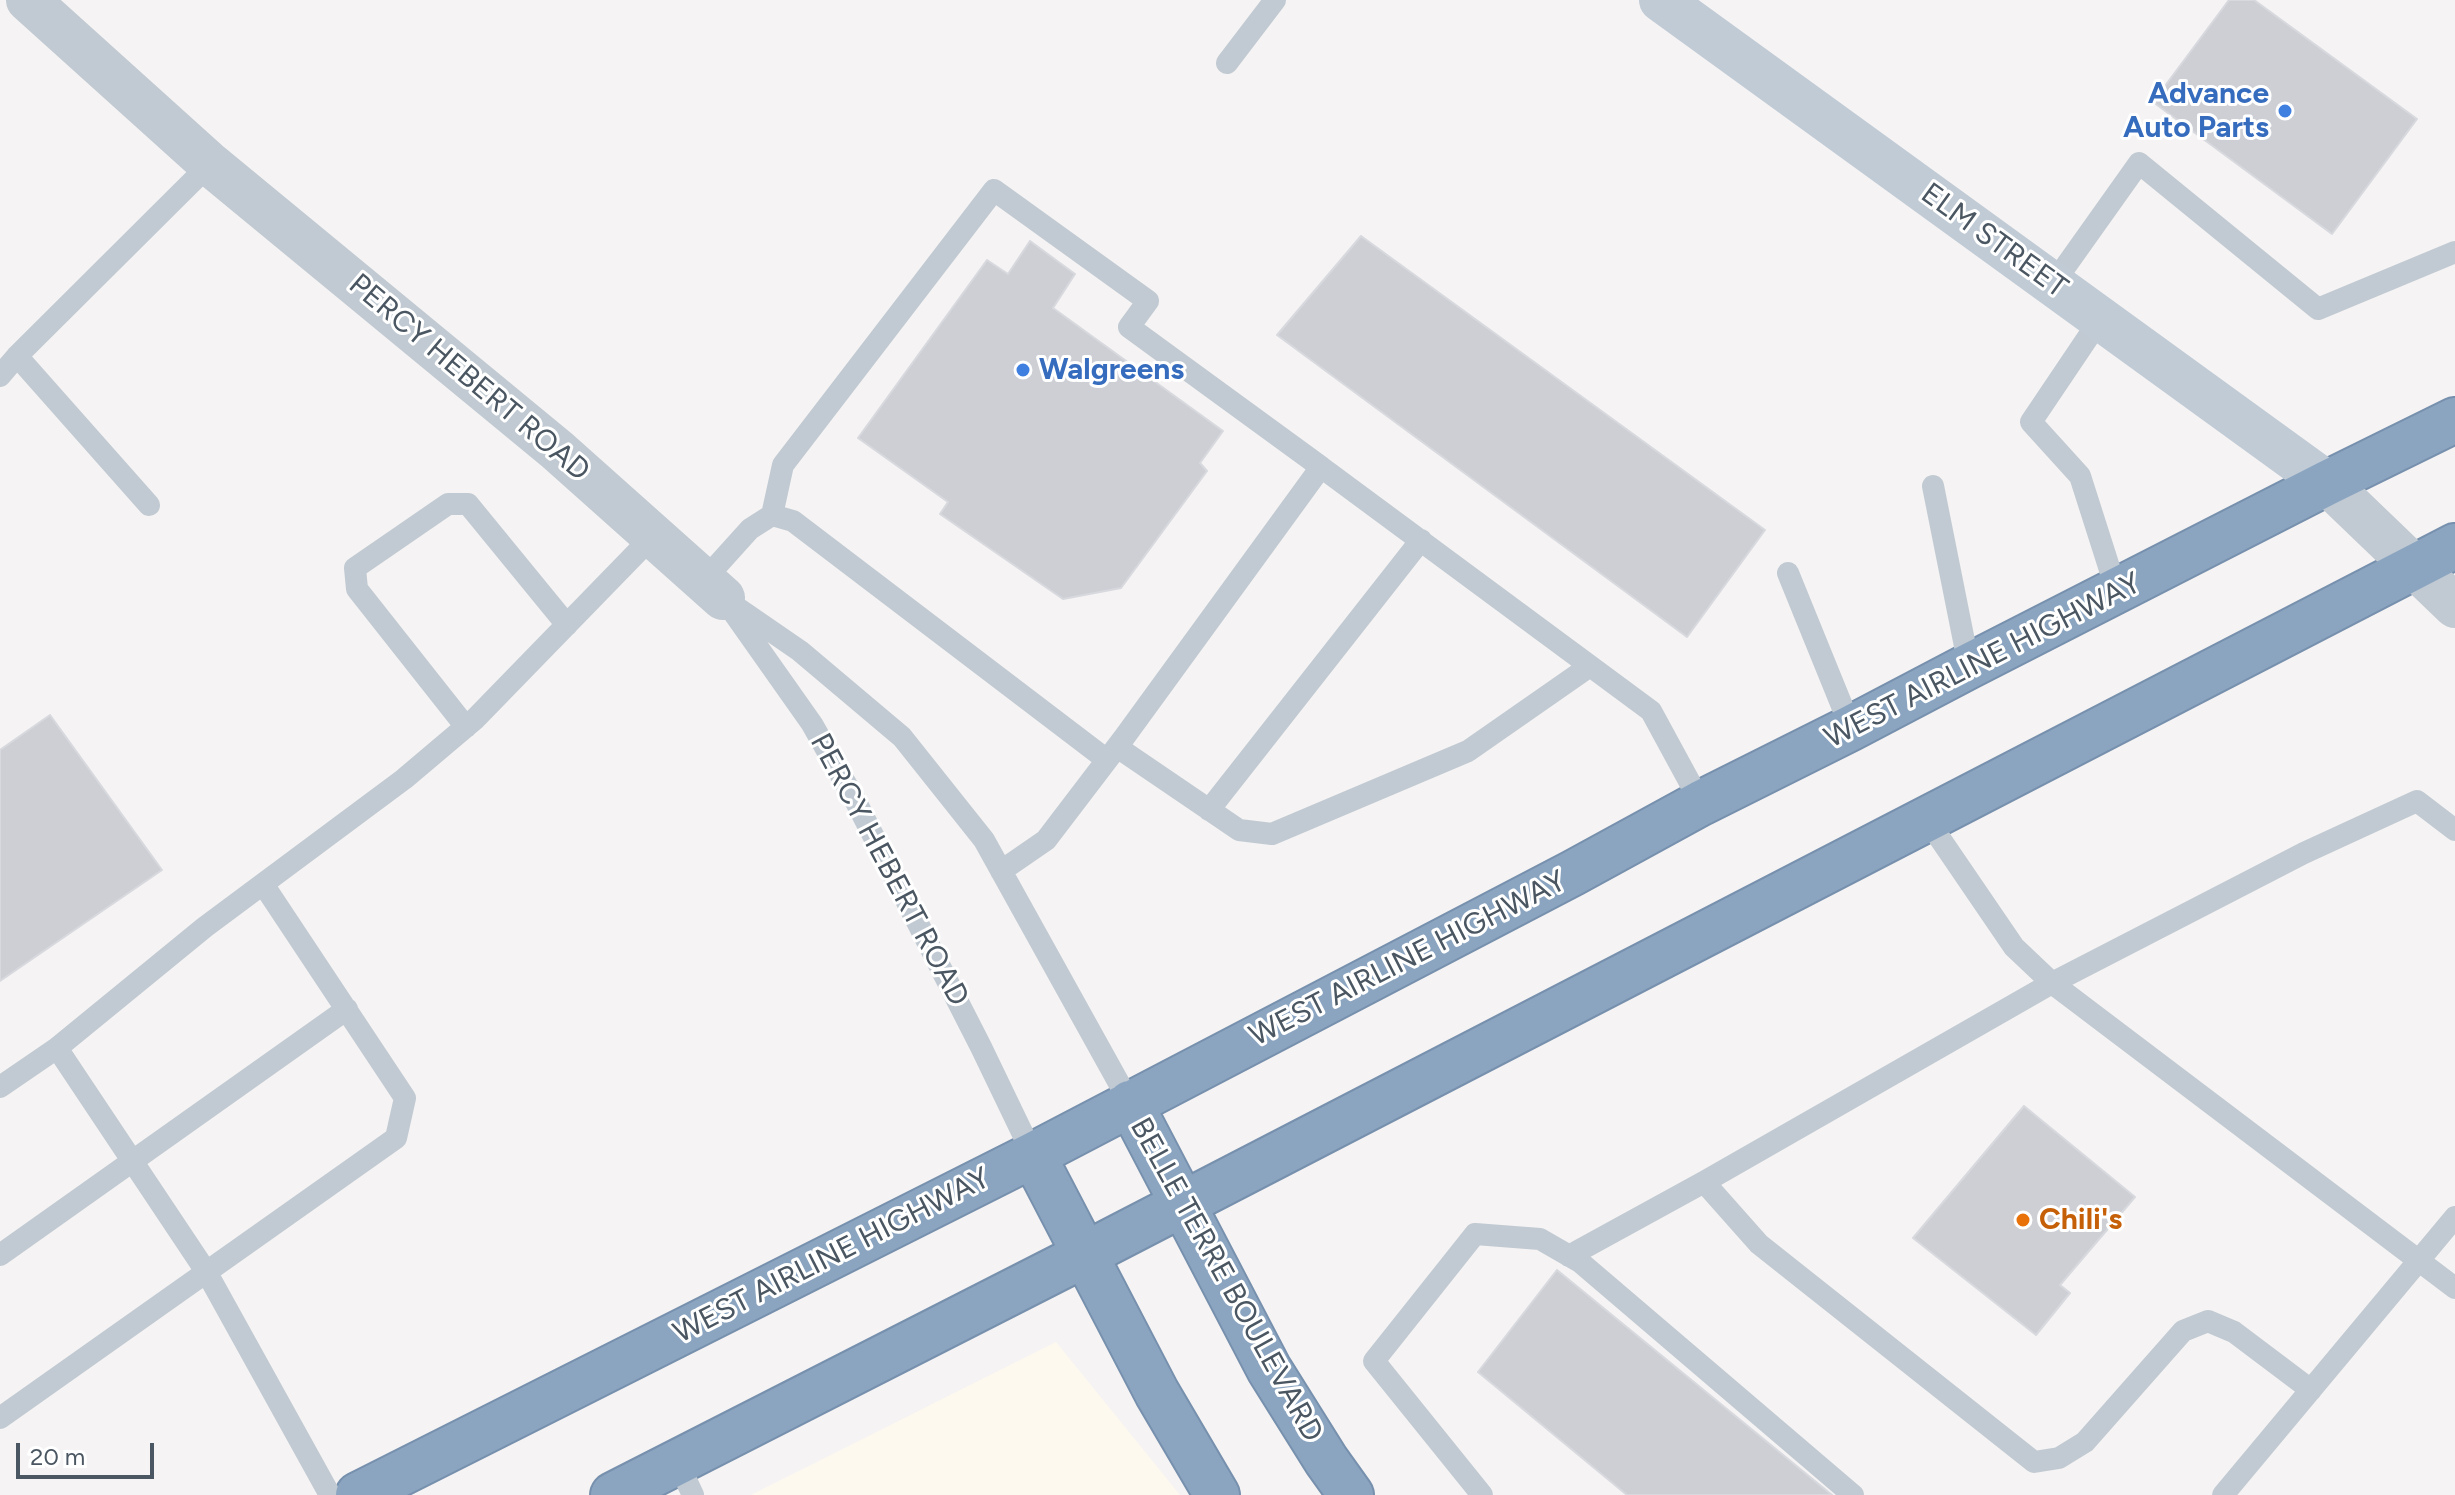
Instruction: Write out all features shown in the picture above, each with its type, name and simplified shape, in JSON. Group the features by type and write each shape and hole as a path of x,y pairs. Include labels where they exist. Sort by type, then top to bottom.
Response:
{"highway":[{"name":"WEST AIRLINE HIGHWAY","path":"358,1495 1033,1155 1701,803 2455,420"},
{"path":"613,1495 686,1479 1182,1202 2455,546"},
{"name":"BELLE TERRE BOULEVARD","path":"1130,1103 1269,1369 1351,1495"},
{"path":"1033,1155 1157,1393 1217,1495"}],"street":[{"name":"PERCY HEBERT ROAD","path":"28,0 210,164 557,450 714,589"},
{"name":"ELM STREET","path":"1661,0 2327,483"},
{"path":"2327,483 2455,606"}],"lane":[{"path":"1227,63 1275,0"},
{"path":"2053,284 2139,163 2318,309 2455,252"},
{"path":"0,376 210,164"},
{"path":"714,589 750,529 772,515 783,465 994,190 1148,301 1129,327 1651,711 1701,803"},
{"path":"2101,318 2031,422 2080,476 2117,592"},
{"path":"17,356 149,505"},
{"path":"1001,871 1046,840 1321,467"},
{"path":"1933,486 1969,666"},
{"path":"466,727 357,589 355,568 448,504 468,504 567,625"},
{"path":"772,515 793,521 1112,754 1239,830 1272,834 1468,751 1590,666"},
{"path":"0,1087 57,1048 205,927 404,779 466,727 653,536"},
{"path":"1209,810 1421,540"},
{"path":"1788,573 1851,728"},
{"name":"PERCY HEBERT ROAD","path":"714,589 800,651 902,737 984,840 1130,1103"},
{"name":"PERCY HEBERT ROAD","path":"714,589 812,724 855,800 1033,1155"},
{"path":"1569,1256 2052,983 2304,853 2417,801 2455,830"},
{"path":"1926,818 2014,947 2052,983 2455,1288"},
{"path":"0,1418 396,1138 405,1098 263,884"},
{"path":"0,1255 347,1009"},
{"path":"57,1048 207,1273 330,1495"},
{"path":"1704,1182 1759,1244 2034,1462 2059,1458 2085,1442 2183,1331 2208,1321 2234,1332 2311,1390"},
{"path":"2223,1495 2455,1217"},
{"path":"1482,1495 1374,1361 1475,1234 1540,1239 1580,1262 1853,1495"}],"shaded area":[{"path":"1056,1342 1180,1495 751,1495"}],"building":[{"name":"Advance Auto Parts","path":"2229,0 2254,0 2417,119 2332,234 2153,102"},
{"path":"1361,236 1765,530 1687,637 1277,335"},
{"name":"Walgreens","path":"1030,241 1075,274 1053,308 1223,431 1200,463 1207,471 1121,588 1063,599 940,514 948,502 858,438 987,260 1008,274"},
{"path":"50,715 162,870 0,981 0,750"},
{"path":"2024,1106 2135,1197 2060,1285 2070,1293 2036,1335 1913,1238"},
{"path":"1557,1270 1832,1495 1627,1495 1478,1372"}],"place":[{"name":"Advance Auto Parts","path":"2285,111"},
{"name":"Walgreens","path":"1023,370"},
{"name":"Chili's","path":"2023,1220"}]}
